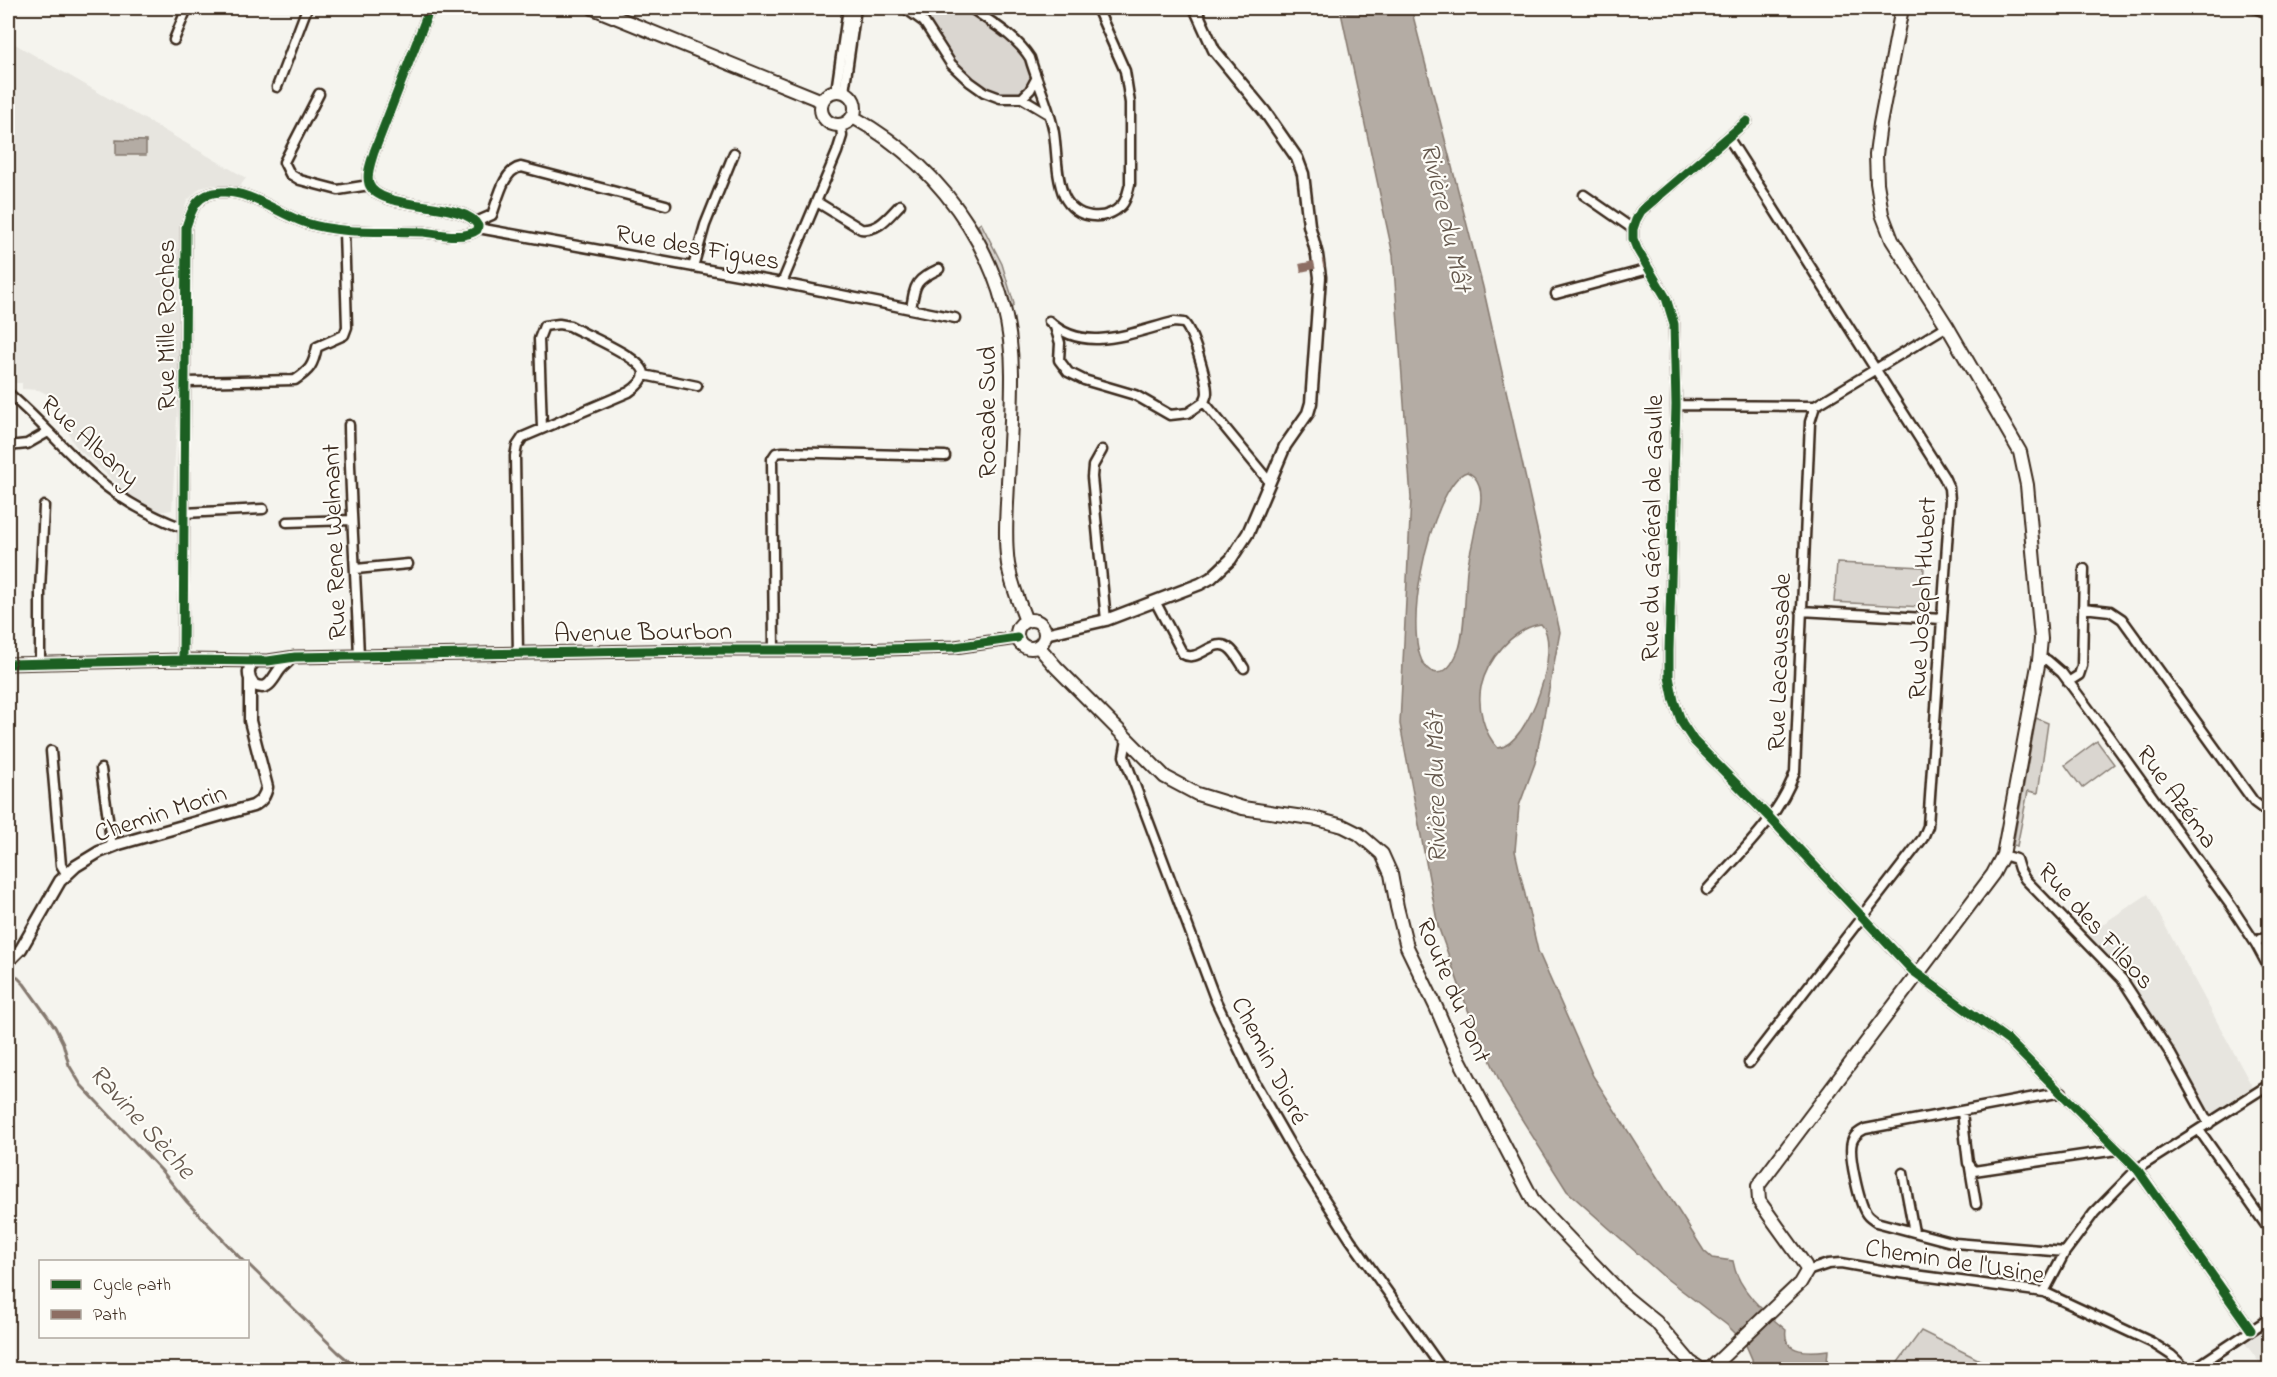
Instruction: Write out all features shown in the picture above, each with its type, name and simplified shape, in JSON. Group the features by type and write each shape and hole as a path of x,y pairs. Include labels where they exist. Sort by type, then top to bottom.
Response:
{"main road":[{"path":"593,8 822,101"},
{"path":"1706,1369 1800,1283 1807,1271 1759,1201 1758,1186 1993,874 2003,855 2039,660 2041,639 2024,465 2014,439 1892,240 1882,214 1877,183 1876,154 1902,8"},
{"path":"840,92 853,100 855,112 853,117 841,126 830,124 823,117 821,106 822,101 830,93 840,92"},
{"name":"Rocade Sud","path":"853,117 907,153 938,184 971,229 985,255 999,290 1011,349 1012,375 1006,521 1008,564 1012,583 1026,621"},
{"path":"1026,621 1038,622 1042,625 1045,634 1038,646 1026,647 1017,638 1019,627 1026,621"},
{"name":"Route du Pont","path":"1038,646 1165,777 1197,794 1242,808 1317,819 1343,826 1359,834 1382,854 1391,874 1407,947 1454,1049 1534,1203 1623,1295 1656,1322 1690,1362 1706,1369"}],"street":[{"path":"174,40 187,8"},
{"path":"277,87 307,8"},
{"path":"429,8 368,171 369,185 380,196 458,212 477,225 492,215 506,179 512,170 521,167 666,205"},
{"path":"840,92 848,8"},
{"path":"840,92 856,8"},
{"path":"905,8 924,22 951,64 970,82 984,92 1000,98 1022,98 1048,113"},
{"path":"971,8 1012,37 1030,58 1054,130 1060,182 1064,196 1071,207 1081,214 1102,216 1122,204 1128,194 1130,103 1125,71 1097,8"},
{"path":"1045,634 1106,620 1211,578 1231,559 1248,533 1285,446 1310,408 1320,277 1310,234 1303,174 1297,158 1265,112 1214,50 1195,8"},
{"path":"2255,8 2270,14"},
{"path":"1022,98 1036,79"},
{"path":"319,94 284,162 290,174 300,180 338,190 369,185"},
{"path":"1584,195 1633,229 1641,211 1747,121"},
{"path":"782,283 840,144 841,126"},
{"name":"Rue Joseph Hubert","path":"1728,137 1949,488 1950,500 1928,826 1923,838 1749,1063"},
{"path":"693,267 705,225 734,153"},
{"name":"Rue Mille Roches","path":"183,660 186,227 194,204 219,191 237,193 305,223 344,231 405,231 460,235 472,234 477,225"},
{"path":"817,202 861,229 869,230 877,228 900,205"},
{"name":"Rue des Figues","path":"477,225 955,318"},
{"name":"Rue du Général de Gaulle","path":"1633,229 1637,249 1666,298 1672,317 1676,405 1668,651 1674,701 1682,723 1694,741 1770,818 1916,974 2009,1041 2136,1169 2251,1330"},
{"path":"186,382 295,380 308,372 314,361 317,347 344,335 347,327 344,231"},
{"path":"911,309 915,285 921,277 939,269"},
{"path":"1556,294 1649,269"},
{"path":"1174,322 1184,323 1191,332 1205,381 1207,393 1204,402 1188,413 1170,415 1135,395 1084,380 1068,372 1059,360 1060,343 1052,324 1073,337 1099,340 1174,322"},
{"path":"559,324 570,326 638,362 644,375 637,386 629,392 542,428 539,339 544,326 559,324"},
{"path":"1676,405 1815,406 1947,327"},
{"path":"644,375 698,386"},
{"name":"Rue Albany","path":"8,393 112,491 154,517 183,528"},
{"path":"1204,402 1269,480"},
{"name":"Rue Lacaussade","path":"1707,890 1770,818 1795,772 1810,422 1815,406"},
{"name":"Rue Rene Welmant","path":"349,425 351,520 356,568 359,656"},
{"name":"Avenue Bourbon","path":"518,654 515,456 517,446 523,437 542,428"},
{"path":"8,446 27,444 48,432"},
{"path":"1102,450 1093,466 1092,477 1106,620"},
{"path":"774,650 772,459 776,453 945,456"},
{"path":"40,663 40,591 44,506"},
{"path":"184,513 263,509"},
{"path":"287,522 351,520"},
{"path":"356,568 408,564"},
{"path":"2068,682 2079,675 2082,666 2084,569"},
{"path":"1155,601 1183,654 1193,657 1223,645 1230,648 1244,668"},
{"path":"2083,608 2110,611 2122,619 2254,802 2270,814"},
{"path":"1801,611 1942,619"},
{"name":"Avenue Bourbon","path":"268,661 359,656 955,647 1017,638"},
{"path":"249,707 263,687 270,684 280,668 292,658"},
{"path":"8,664 183,660 268,661 274,668 275,676"},
{"name":"Rue Azéma","path":"2039,660 2047,660 2054,665 2124,756 2256,944 2270,970"},
{"path":"249,677 250,668 256,661"},
{"path":"235,662 257,686 263,687"},
{"name":"Chemin Morin","path":"8,962 21,949 51,895 76,866 112,847 260,802 265,796 267,787 250,720 249,677"},
{"name":"Chemin Dioré","path":"1127,740 1124,756 1216,1001 1255,1083 1295,1153 1350,1239 1443,1370"},
{"path":"51,751 61,865 67,875"},
{"path":"101,769 108,833 112,847"},
{"name":"Rue des Filaos","path":"2003,855 2016,859 2025,879 2122,979 2170,1053 2209,1124"},
{"path":"2256,944 2260,939 2270,938"},
{"path":"2044,1292 2065,1252 2094,1213 2136,1169 2270,1084"},
{"path":"2061,1092 1865,1129 1857,1133 1852,1141 1851,1151 1861,1204 1867,1215 1876,1222 1955,1244 2065,1252"},
{"path":"1962,1112 1976,1204"},
{"path":"2199,1130 2270,1231"},
{"path":"1970,1168 1978,1172 2117,1150"},
{"path":"1903,1173 1914,1232"},
{"name":"Chemin de l'Usine","path":"1807,1271 1828,1264 1841,1263 2044,1292 2151,1342 2171,1355 2187,1370"},
{"path":"2193,1370 2270,1318"}],"shaded area":[{"path":"957,7 976,15 1025,54 1031,70 1029,85 1020,94 1012,96 1002,95 975,82 953,62 925,18 912,8"},
{"path":"8,40 246,178 236,189 214,185 200,188 187,201 179,225 179,382 172,510 158,512 132,497 79,450 72,441 56,399 39,390 22,389 22,383 8,383"},
{"path":"981,223 1002,264 1014,304 1012,307 997,266 978,225"},
{"path":"1837,563 1924,567 1922,607 1834,602"},
{"path":"2036,718 2048,723 2038,793 2028,791 2017,846 2013,845"},
{"path":"2097,741 2114,764 2082,788 2065,765"},
{"path":"2148,894 2253,1088 2209,1117 2130,979 2086,935"},
{"path":"2269,1328 2269,1369 2264,1369 2245,1343"},
{"path":"1921,1331 1998,1369 1893,1369"}],"water":[{"name":"Rivière du Mât","path":"1340,8 1411,8 1483,287 1560,632 1535,763 1519,806 1515,851 1538,951 1593,1076 1704,1251 1712,1258 1733,1261 1746,1291 1786,1330 1786,1338 1793,1348 1807,1351 1828,1350 1827,1363 1820,1369 1753,1369 1752,1359 1745,1343 1727,1325 1663,1276 1567,1191 1504,1091 1468,1010 1438,926 1400,724 1411,498 1393,255","holes":["1467,472 1477,481 1481,501 1467,570 1462,635 1452,663 1446,670 1438,673 1433,672 1422,660 1416,636 1417,605 1422,570 1430,536 1441,506 1454,483","1541,624 1547,636 1548,652 1539,693 1521,730 1510,743 1498,748 1485,728 1481,711 1480,695 1484,677 1495,656 1511,639"]},
{"path":"116,140 146,141 146,155 116,155"}],"waterway":[{"name":"Ravine Sèche","path":"8,968 24,984 55,1027 63,1043 69,1065 81,1085 242,1260"},
{"name":"Ravine Sèche","path":"249,1265 359,1370"}],"marked path":[{"path":"1300,268 1324,263"}],"cycle path":[{"path":"183,660 186,227 197,203 206,195 232,192 253,199 295,219 320,227 458,236 477,230 478,226 470,218 457,212 388,199 376,193 368,180 374,152 430,8"},
{"path":"1747,121 1641,211 1633,229 1633,239 1637,249 1666,298 1674,324 1676,405 1669,677 1682,723 1694,741 1770,818 1912,970 2009,1041 2137,1169 2251,1330"},
{"path":"8,664 183,660 268,661 295,657 699,650 854,650 955,647 1017,638"}]}
